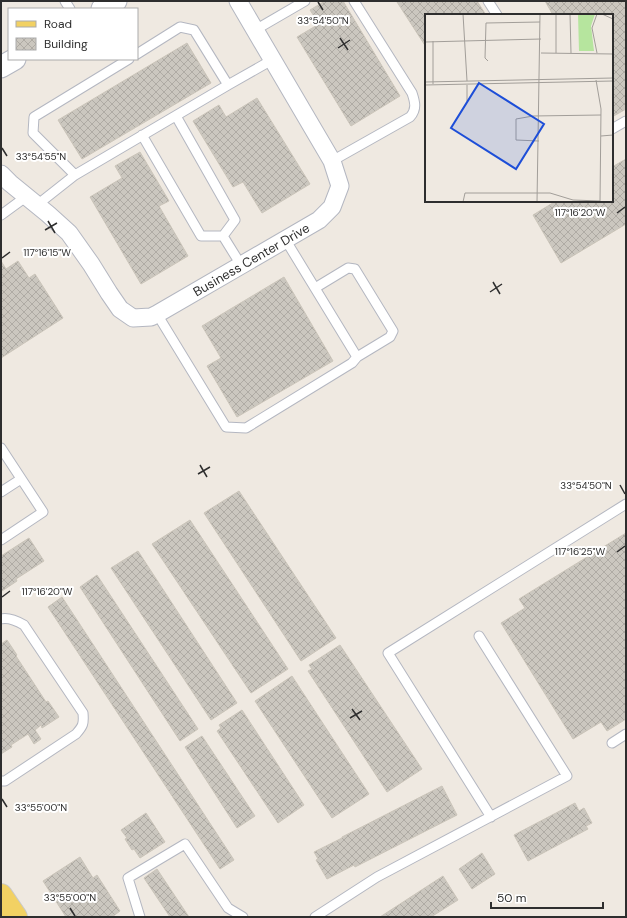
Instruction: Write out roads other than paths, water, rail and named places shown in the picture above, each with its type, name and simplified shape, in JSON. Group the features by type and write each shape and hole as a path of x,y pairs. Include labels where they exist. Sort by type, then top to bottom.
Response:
{"main road":[{"path":"1,895 16,917"}],"street":[{"path":"104,8 116,1"},
{"name":"Business Center Drive","path":"1,174 69,233 120,309 133,318 151,317 157,314 319,220 332,207 340,186 332,160 238,1"},
{"path":"1,67 13,60"}],"lane":[{"path":"255,30 305,1"},
{"path":"332,160 410,117 414,112 415,101 412,93 354,1"},
{"path":"488,1 496,14"},
{"path":"138,53 180,28 194,30 228,85"},
{"path":"75,175 33,133 34,117 126,60"},
{"path":"1,215 32,201 272,60"},
{"path":"176,116 235,220 223,236"},
{"path":"613,128 626,121"},
{"path":"142,135 201,236 223,236"},
{"path":"223,236 241,265"},
{"path":"285,239 315,288 355,360"},
{"path":"157,314 226,427 246,428 390,337 393,331 355,269 348,268 315,288"},
{"path":"1,448 43,512 1,540"},
{"path":"1,492 21,479"},
{"path":"491,817 388,653 626,504"},
{"path":"1,618 16,621 24,625 83,713 83,726 76,734 5,781 1,781"},
{"path":"315,917 377,877 567,776 479,636"},
{"path":"612,742 626,734"},
{"path":"140,917 128,878 185,844 228,908 243,917"}]}
